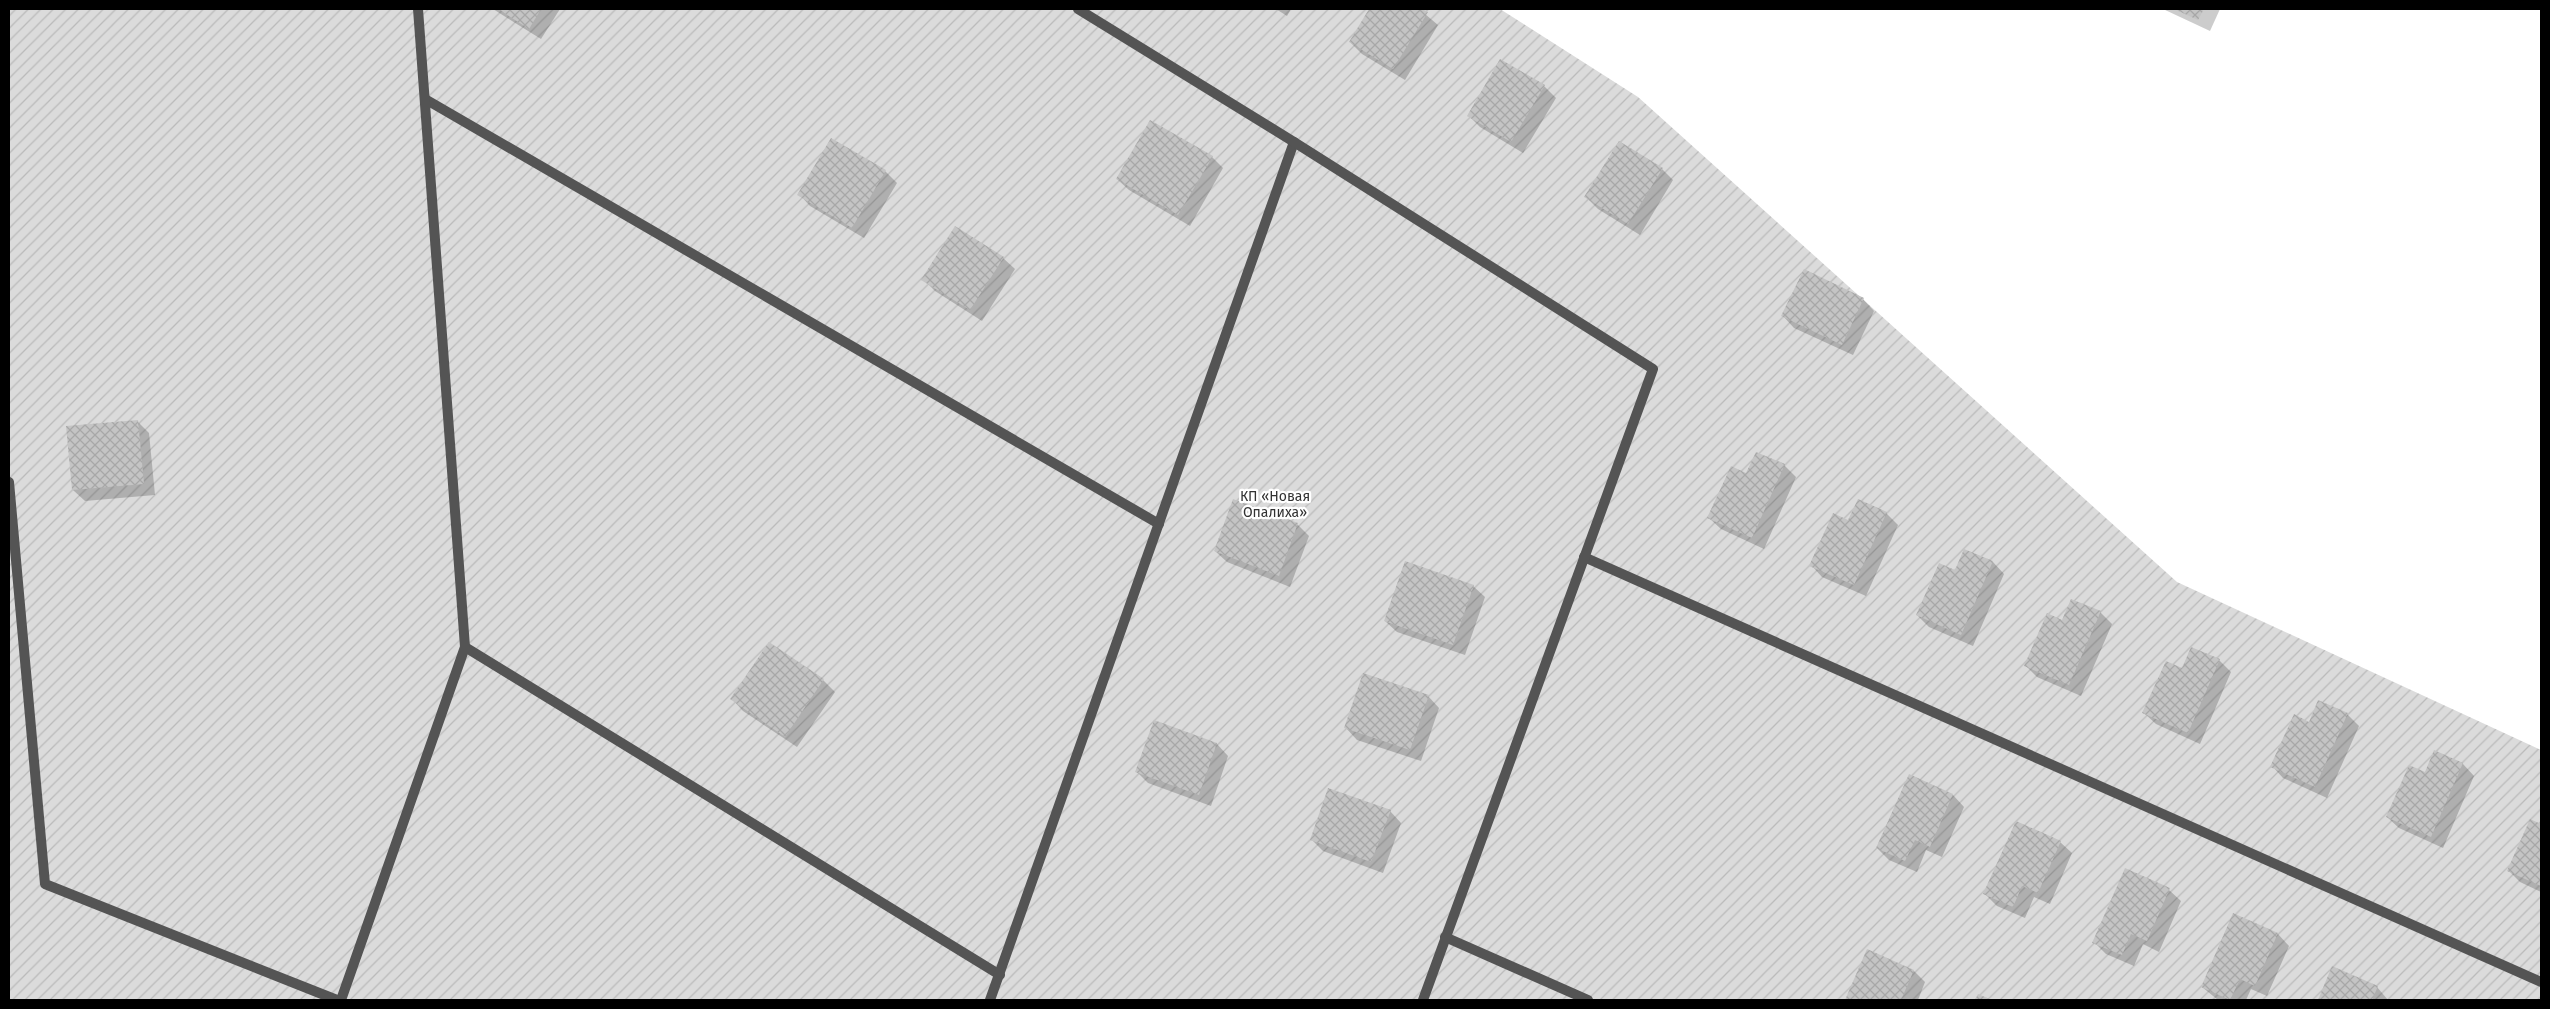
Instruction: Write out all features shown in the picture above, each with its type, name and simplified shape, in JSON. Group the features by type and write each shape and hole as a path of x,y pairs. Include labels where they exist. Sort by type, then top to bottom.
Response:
{"street":[{"path":"9,482 45,884 339,1000 465,647 418,9"},
{"path":"1078,9 1294,142 1653,369 1423,1000"},
{"path":"425,99 1159,524"},
{"path":"990,1000 1294,142"},
{"path":"1584,557 2541,982"},
{"path":"465,647 1000,975"},
{"path":"1446,937 1588,1000"}],"green space":[{"name":"КП «Новая Опалиха»","path":"9,9 1500,9 1638,97 2177,582 2541,750 2541,1000 9,1000"}],"building":[{"path":"498,9 541,9 529,29"},
{"path":"1369,9 1422,9 1428,12 1393,69 1349,42"},
{"path":"2174,9 2204,9 2198,20"},
{"path":"1500,59 1545,85 1511,142 1467,116"},
{"path":"1150,120 1213,156 1178,215 1116,179"},
{"path":"831,138 886,170 852,228 797,195"},
{"path":"1619,141 1663,168 1628,224 1584,197"},
{"path":"955,226 1004,257 970,310 921,280"},
{"path":"1804,269 1864,298 1842,345 1781,316"},
{"path":"138,420 144,484 72,490 66,426"},
{"path":"1756,452 1785,464 1752,538 1707,518 1731,466 1746,473"},
{"path":"1233,499 1298,523 1279,576 1214,551"},
{"path":"1858,499 1887,512 1854,585 1809,566 1833,513 1848,520"},
{"path":"1964,549 1993,561 1961,635 1916,615 1939,563 1955,570"},
{"path":"1405,561 1474,585 1453,645 1384,621"},
{"path":"2071,599 2101,611 2069,685 2024,666 2047,613 2062,620"},
{"path":"769,642 824,679 785,737 730,699"},
{"path":"2191,647 2220,659 2188,733 2142,713 2166,661 2182,668"},
{"path":"1363,673 1429,695 1410,750 1344,728"},
{"path":"2318,700 2348,713 2315,787 2270,767 2294,714 2309,722"},
{"path":"1154,720 1217,743 1199,795 1135,772"},
{"path":"2434,750 2463,763 2431,837 2386,817 2409,765 2425,772"},
{"path":"1909,774 1953,794 1930,847 1915,840 1905,861 1876,848"},
{"path":"1328,788 1391,810 1371,862 1310,840"},
{"path":"2530,819 2541,824 2541,886 2507,871"},
{"path":"2016,821 2061,841 2038,893 2022,886 2013,907 1983,894"},
{"path":"2125,868 2170,888 2147,941 2131,934 2122,955 2092,943"},
{"path":"2233,913 2278,933 2255,986 2240,979 2230,1000 2201,987"},
{"path":"1867,949 1914,970 1901,1000 1845,1000"},
{"path":"2332,966 2378,986 2372,1000 2318,1000"},
{"path":"1978,994 1992,1000 1975,1000"}]}
